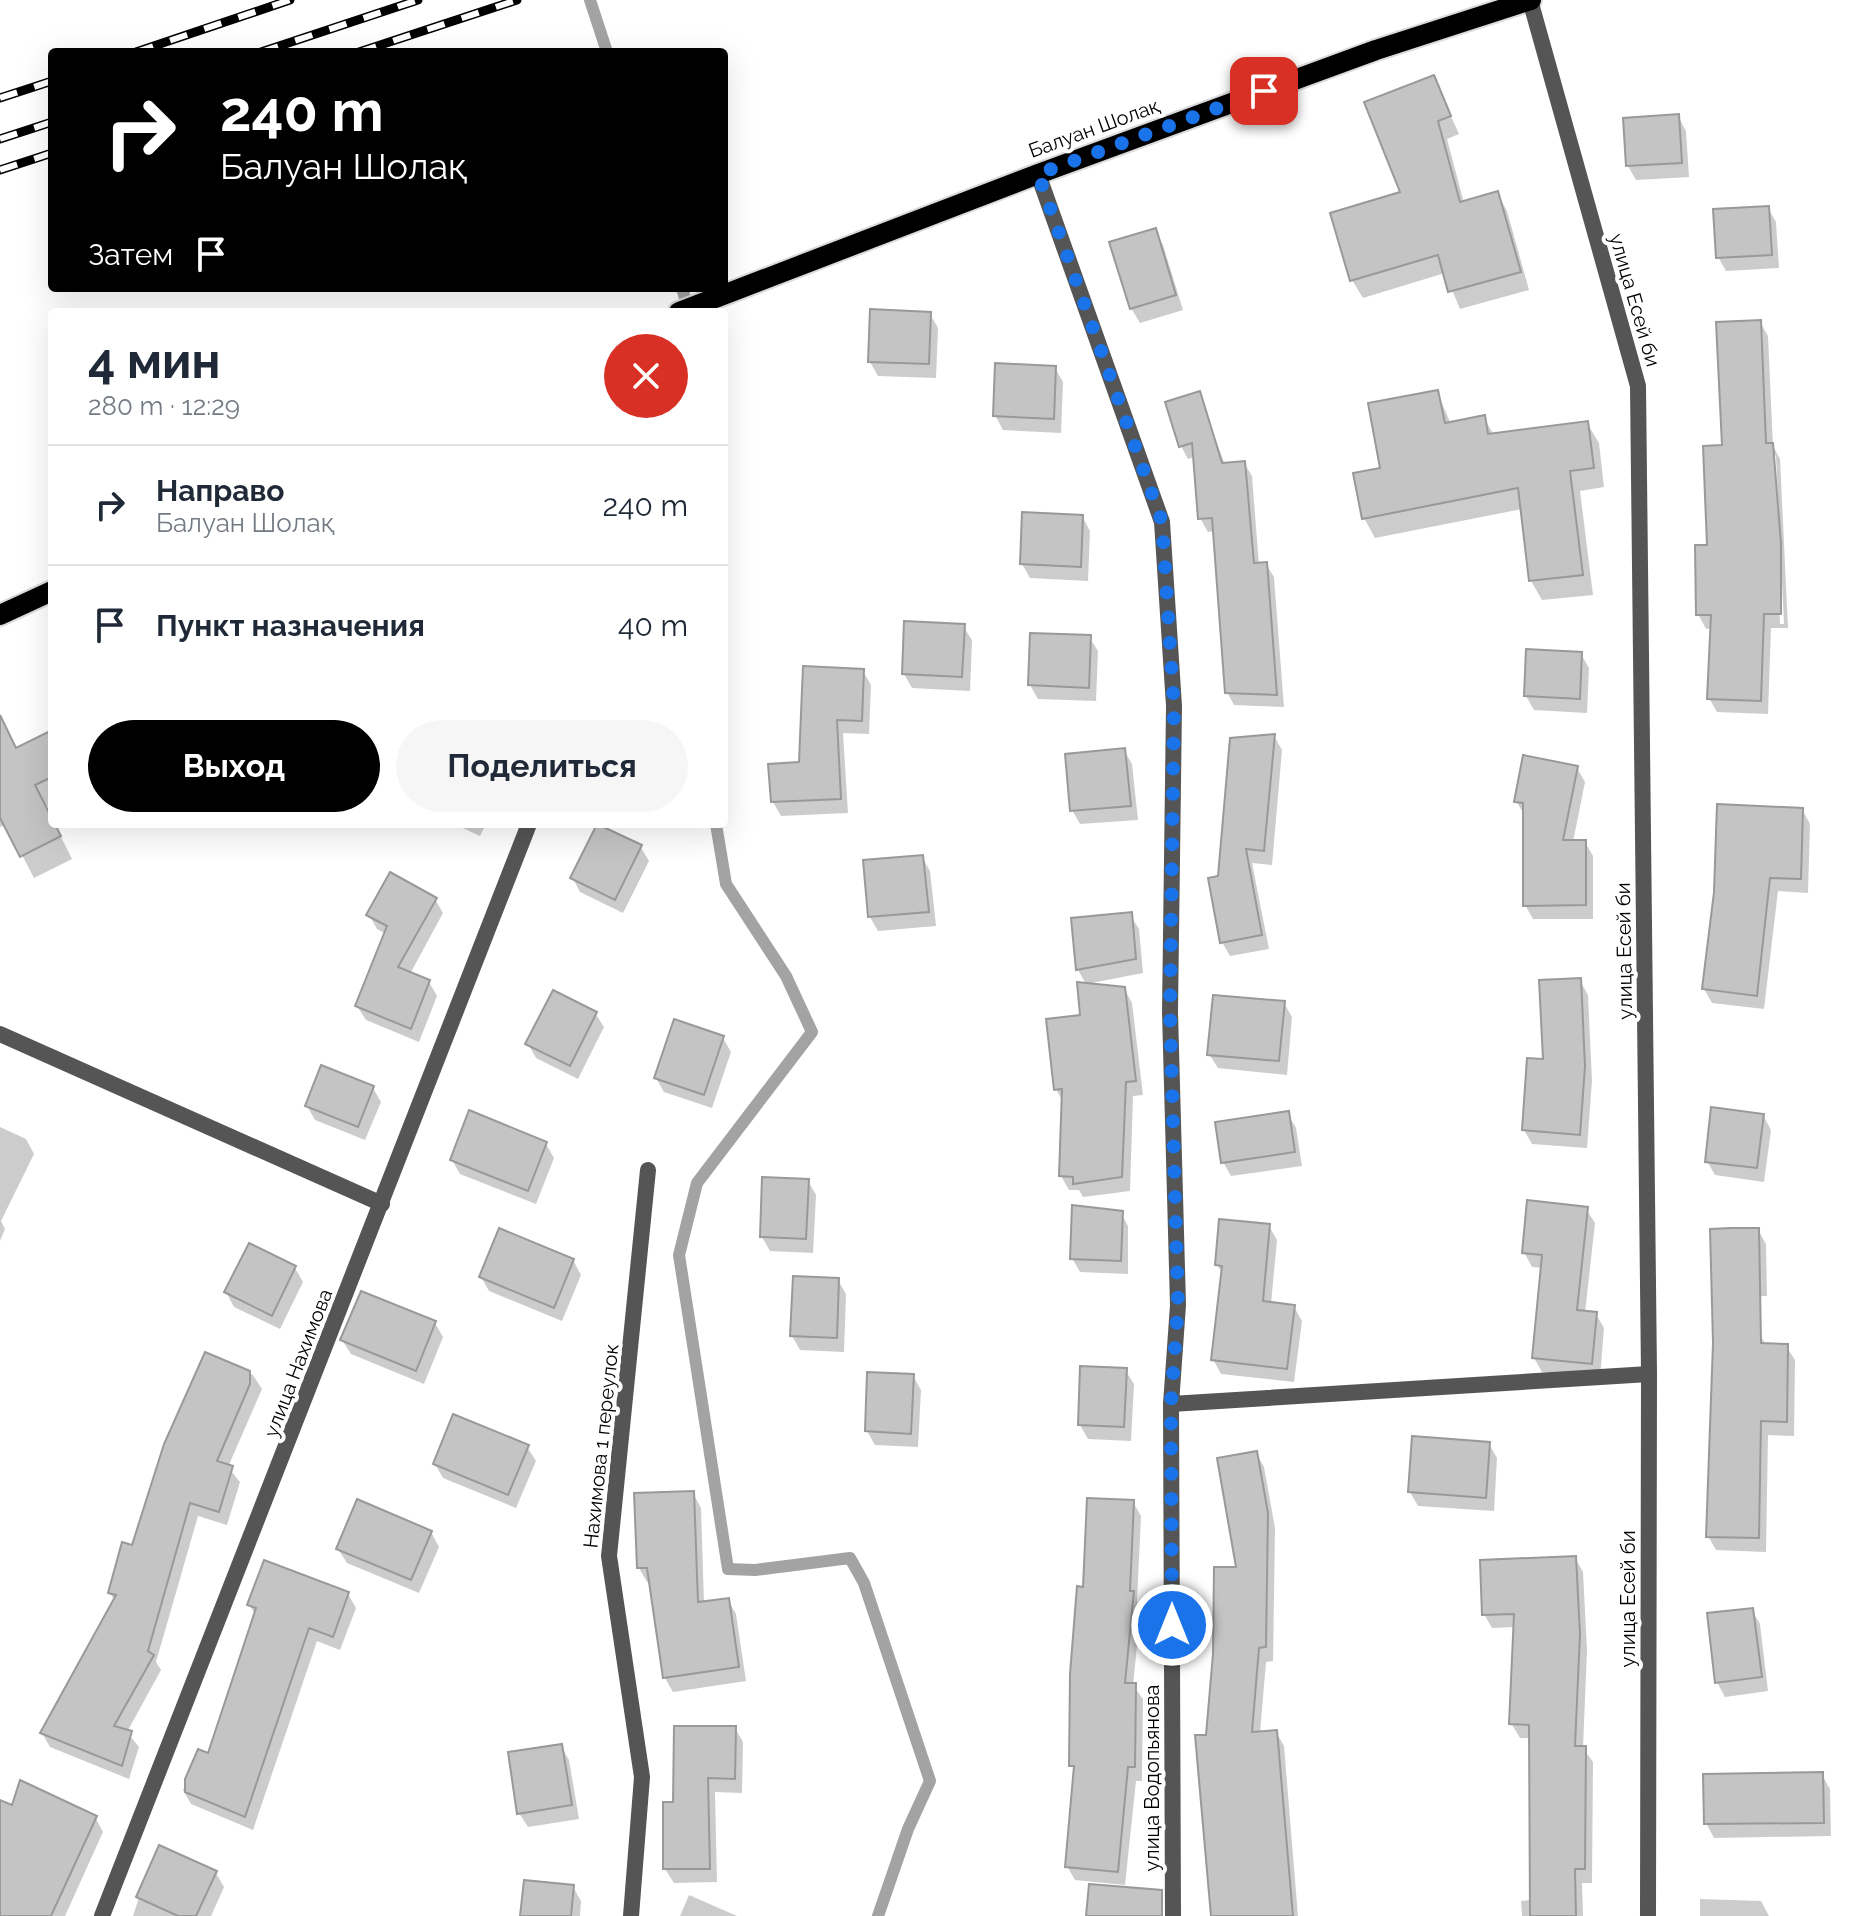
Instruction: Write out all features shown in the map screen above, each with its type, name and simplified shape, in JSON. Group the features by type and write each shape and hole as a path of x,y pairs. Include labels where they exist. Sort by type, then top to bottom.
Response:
{"main road":[{"name":"Балуан Шолақ","path":"689,308 1038,174 1376,50 1530,0"},
{"path":"0,615 48,593"}],"street":[{"name":"улица Есей би","path":"1530,0 1638,386 1649,1374 1648,1916"},
{"name":"улица Водопьянова","path":"1038,174 1162,522 1174,706 1170,1012 1178,1305 1171,1404 1173,1916"},
{"name":"улица Нахимова","path":"102,1916 527,828"},
{"path":"0,1034 382,1204"},
{"name":"Нахимова 1 переулок","path":"631,1916 642,1777 609,1556 648,1170"},
{"path":"1171,1404 1649,1374"}],"building":[{"path":"1434,75 1451,116 1438,121 1460,202 1498,191 1521,272 1448,292 1438,255 1350,281 1330,213 1400,192 1364,102"},
{"path":"1679,114 1682,163 1626,166 1623,118"},
{"path":"1769,206 1772,255 1716,258 1713,209"},
{"path":"1156,228 1176,295 1130,309 1109,242"},
{"path":"870,309 931,312 929,364 868,362"},
{"path":"1761,320 1766,443 1773,443 1781,544 1781,614 1764,614 1761,701 1707,699 1711,615 1696,615 1695,545 1707,545 1703,446 1722,445 1716,322"},
{"path":"995,363 1056,366 1054,419 993,416"},
{"path":"1438,390 1445,423 1485,415 1488,434 1588,421 1594,468 1570,471 1583,575 1529,581 1518,488 1362,519 1353,473 1380,468 1368,403"},
{"path":"1200,391 1222,463 1245,461 1254,563 1267,562 1277,695 1225,693 1212,518 1198,519 1192,443 1179,447 1165,402"},
{"path":"1022,512 1083,515 1081,567 1020,564"},
{"path":"904,621 965,624 962,677 902,674"},
{"path":"1030,633 1091,635 1089,688 1028,685"},
{"path":"1526,649 1582,652 1580,699 1524,696"},
{"path":"803,666 864,669 862,721 837,720 841,799 771,802 768,764 799,762"},
{"path":"0,715 16,748 48,732 48,779 35,785 48,810 48,828 57,828 61,836 20,857 0,818"},
{"path":"1275,734 1264,851 1246,849 1262,935 1220,943 1208,878 1218,876 1230,738"},
{"path":"1125,748 1131,806 1070,811 1065,754"},
{"path":"1523,755 1578,766 1563,840 1586,840 1586,905 1523,906 1523,803 1514,802"},
{"path":"1717,804 1803,808 1801,879 1770,878 1757,996 1702,989 1714,892"},
{"path":"595,828 606,828 642,845 615,900 570,878"},
{"path":"923,855 929,912 868,917 863,860"},
{"path":"390,872 437,898 398,967 430,980 411,1029 355,1006 387,926 366,915"},
{"path":"1132,912 1136,959 1076,970 1071,918"},
{"path":"1581,978 1585,1066 1580,1135 1522,1130 1527,1058 1543,1059 1539,980"},
{"path":"1077,982 1125,987 1136,1081 1126,1082 1122,1177 1073,1184 1073,1177 1059,1176 1062,1089 1054,1090 1046,1019 1080,1015"},
{"path":"553,990 597,1012 570,1066 525,1044"},
{"path":"1213,995 1285,1001 1279,1061 1207,1055"},
{"path":"674,1019 724,1036 704,1095 654,1078"},
{"path":"321,1065 374,1086 358,1127 305,1106"},
{"path":"1711,1107 1764,1114 1757,1168 1705,1162"},
{"path":"469,1110 547,1142 528,1191 450,1160"},
{"path":"1289,1111 1295,1152 1221,1163 1215,1122"},
{"path":"762,1177 809,1179 806,1239 760,1237"},
{"path":"1527,1200 1588,1207 1577,1310 1597,1312 1592,1364 1532,1358 1542,1255 1522,1253"},
{"path":"1072,1205 1123,1211 1121,1261 1070,1259"},
{"path":"1219,1219 1270,1224 1263,1301 1295,1305 1287,1369 1211,1360 1222,1266 1215,1265"},
{"path":"499,1228 574,1259 554,1308 479,1277"},
{"path":"1759,1228 1761,1343 1788,1344 1787,1422 1761,1421 1759,1538 1706,1537 1713,1343 1710,1229"},
{"path":"249,1243 296,1266 272,1316 224,1292"},
{"path":"793,1276 839,1278 837,1338 790,1336"},
{"path":"361,1291 436,1321 416,1371 340,1340"},
{"path":"205,1352 250,1371 250,1384 217,1461 233,1466 219,1512 190,1503 148,1651 154,1655 114,1726 132,1731 122,1766 40,1733 116,1595 108,1593 122,1542 132,1545 164,1444"},
{"path":"1080,1366 1127,1368 1124,1427 1078,1425"},
{"path":"867,1372 914,1374 911,1434 865,1431"},
{"path":"453,1414 529,1445 508,1495 433,1464"},
{"path":"1412,1436 1490,1442 1486,1498 1408,1492"},
{"path":"1257,1451 1268,1513 1266,1647 1259,1648 1252,1732 1277,1730 1293,1916 1211,1916 1195,1735 1206,1735 1213,1654 1214,1567 1236,1567 1217,1458"},
{"path":"694,1491 698,1602 729,1598 739,1667 663,1678 647,1568 637,1568 634,1493"},
{"path":"1087,1498 1134,1500 1130,1591 1134,1591 1125,1683 1136,1683 1135,1767 1128,1767 1118,1872 1065,1867 1074,1766 1069,1766 1070,1674 1077,1586 1083,1587"},
{"path":"357,1499 432,1531 411,1580 336,1549"},
{"path":"1576,1556 1580,1634 1575,1746 1586,1746 1585,1869 1575,1869 1576,1916 1530,1916 1529,1725 1509,1724 1514,1614 1482,1615 1480,1560"},
{"path":"264,1560 349,1592 333,1637 309,1628 245,1817 185,1792 185,1779 198,1749 208,1753 256,1608 247,1605"},
{"path":"1753,1608 1762,1677 1715,1683 1707,1613"},
{"path":"674,1726 736,1726 735,1779 708,1778 710,1869 663,1869 663,1802 673,1802"},
{"path":"562,1744 572,1805 517,1814 508,1752"},
{"path":"1823,1772 1824,1823 1704,1824 1703,1774"},
{"path":"20,1780 97,1816 51,1916 0,1916 0,1800 12,1805"},
{"path":"159,1845 217,1871 196,1916 178,1916 136,1897"},
{"path":"524,1880 574,1885 571,1916 520,1916"},
{"path":"1089,1884 1162,1890 1162,1916 1086,1916"}],"waterway":[{"path":"590,0 606,48"},
{"path":"683,292 688,308"},
{"path":"717,828 726,884 786,976 812,1032 697,1183 679,1255 728,1569 755,1570 850,1558 864,1583 930,1781 908,1829 878,1916"}],"railway":[{"path":"148,48 290,0"},
{"path":"273,48 418,0"},
{"path":"371,48 517,0"},
{"path":"0,98 48,82"},
{"path":"0,139 48,123"},
{"path":"0,170 48,154"}],"route":[{"path":"1172,1625 1171,1404 1178,1305 1170,1012 1174,706 1162,522 1038,174 1264,91"}]}
